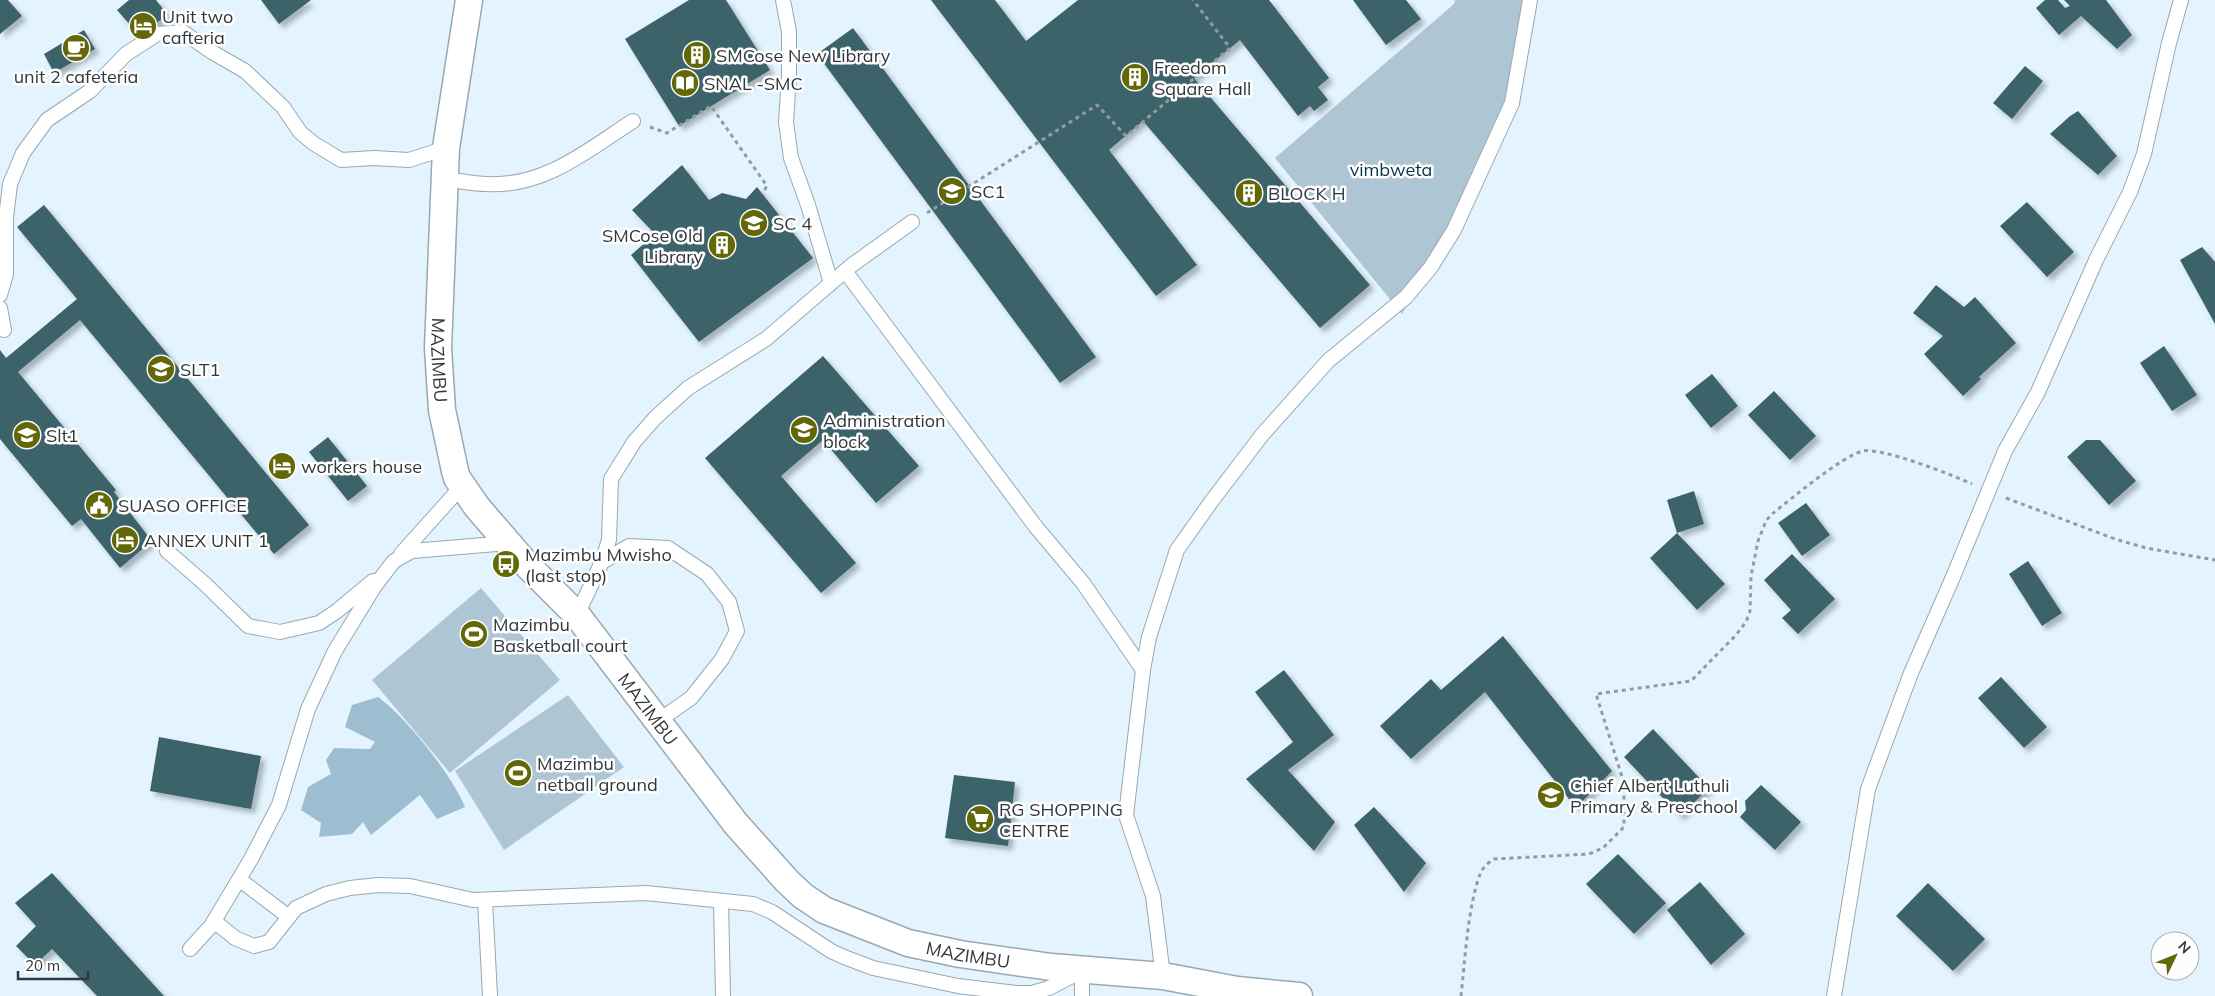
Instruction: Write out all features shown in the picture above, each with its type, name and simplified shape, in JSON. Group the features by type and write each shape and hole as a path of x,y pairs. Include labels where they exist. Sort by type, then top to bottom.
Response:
{"street":[{"name":"MAZIMBU","path":"469,0 446,148 438,348 442,410 452,460 462,486 477,506 527,565 576,615 736,824 760,852 803,896 824,910 908,943 1002,961 1082,970 1163,976 1237,990 1299,996"}],"lane":[{"path":"784,0 788,32 789,76 786,122 791,158 808,205 831,283"},
{"path":"1163,976 1153,896 1126,816 1143,670 1157,609 1177,550 1262,435 1328,361 1406,296 1431,267 1454,230 1512,103 1530,0"},
{"path":"1834,996 1868,789 1911,673 2005,451 2038,392 2096,260 2130,192 2144,154 2169,43 2181,0"},
{"path":"0,295 6,274 6,218 10,184 23,153 47,120 90,90 126,54 157,34 183,32 212,52 245,70 283,107 300,132 313,143 341,160 374,158 409,160 446,148"},
{"path":"446,179 489,184 525,181 568,164 632,121"},
{"path":"576,615 602,562 609,540 611,479 634,442 655,418 688,388 766,339 831,283 912,222"},
{"path":"846,271 1036,527 1083,583 1143,670"},
{"path":"0,308 4,330"},
{"path":"190,948 214,921 240,880 278,805 308,709 335,651 374,587 394,561 462,486"},
{"path":"167,551 205,584 248,626 280,632 296,630 319,623 349,602 394,561 412,551 508,544"},
{"path":"602,562 629,546 668,548 707,574 729,602 737,631 722,659 692,698 658,721"},
{"path":"240,880 289,917"},
{"path":"214,921 236,938 254,946 269,942 296,908 326,894 350,888 378,885 410,886 473,900 646,893 753,904 762,907 844,957 873,968 914,977 1016,994 1032,993 1049,988 1082,970 1082,996"},
{"path":"485,900 490,996"},
{"path":"721,901 723,996"}],"path":[{"path":"912,222 1097,105 1126,136 1230,48 1193,0"},
{"path":"632,121 667,133 711,106 767,186 762,194"},
{"path":"1461,996 1473,902 1482,871 1487,864 1494,859 1589,854 1603,848 1624,827 1624,782 1596,694 1691,681 1736,636 1746,622 1750,611 1751,576 1758,541 1766,521 1772,514 1817,479 1863,452 1889,454 2116,539 2146,548 2215,560"}],"green space":[{"name":"vimbweta","path":"1455,0 1528,0 1508,112 1460,218 1402,314 1275,158 1454,4"},
{"name":"Mazimbu Basketball court","path":"481,588 560,680 450,773 372,680"},
{"name":"Mazimbu netball ground","path":"568,695 624,767 504,850 455,771"}],"shaded area":[{"path":"378,697 402,718 439,763 465,807 437,819 420,795 371,835 363,822 352,834 319,837 321,823 301,810 308,787 331,774 326,760 334,748 370,749 375,742 345,727 352,705"}],"building":[{"path":"0,0 8,0 22,16 0,34"},
{"name":"Unit two cafteria","path":"129,0 156,0 168,15 139,35 117,10"},
{"path":"261,0 311,0 279,24"},
{"name":"SMCose New Library","path":"689,0 726,0 770,70 679,126 625,39"},
{"path":"931,0 995,0 1026,41 1078,0 1269,0 1329,78 1318,87 1328,100 1314,111 1310,106 1298,116 1240,40 1194,78 1370,285 1320,328 1143,121 1109,150 1197,265 1156,296"},
{"path":"1353,0 1406,0 1421,19 1386,45"},
{"path":"2045,0 2058,0 2065,8 2070,6 2064,0 2106,0 2132,35 2117,49 2081,16 2059,35 2036,8"},
{"path":"853,28 1096,357 1060,383 817,54"},
{"path":"84,30 95,49 54,73 44,54"},
{"path":"2025,66 2043,81 2012,119 1993,103"},
{"path":"2078,111 2117,156 2098,175 2050,134"},
{"name":"SMCose Old Library","path":"682,165 709,200 722,193 746,199 757,187 813,258 699,342 631,255 655,234 632,210"},
{"path":"2027,202 2074,252 2047,277 2000,226"},
{"path":"44,205 309,525 274,554 80,320 18,372 116,490 114,492 152,541 120,568 81,519 72,526 0,439 0,350 6,358 77,299 17,227"},
{"path":"2202,247 2215,262 2215,324 2180,260"},
{"path":"1936,285 1964,307 1975,297 2016,343 1979,377 1981,379 1963,396 1924,354 1943,336 1913,313"},
{"path":"2164,346 2197,395 2172,411 2140,363"},
{"path":"823,356 919,466 876,503 823,440 781,476 856,563 821,593 705,458"},
{"path":"1712,374 1738,406 1711,428 1685,395"},
{"path":"1774,391 1816,436 1790,460 1748,415"},
{"path":"328,437 367,486 348,501 309,452"},
{"path":"2086,440 2100,440 2136,481 2109,505 2067,457"},
{"path":"1694,491 1704,524 1677,533 1667,500"},
{"path":"1806,503 1830,535 1802,556 1778,523"},
{"path":"1677,533 1725,584 1697,610 1650,558"},
{"path":"1792,554 1835,599 1798,634 1782,618 1791,610 1764,580"},
{"path":"2028,561 2062,613 2042,626 2009,574"},
{"path":"1503,636 1612,771 1576,808 1485,692 1411,759 1380,726 1431,679 1441,690"},
{"path":"1284,670 1334,735 1288,770 1335,822 1314,851 1246,779 1293,742 1255,692"},
{"path":"2001,677 2047,727 2024,748 1978,698"},
{"path":"1653,729 1709,788 1680,816 1624,757"},
{"path":"159,737 261,756 251,809 150,791"},
{"name":"RG SHOPPING CENTRE","path":"954,775 1015,782 1008,846 945,838"},
{"path":"1761,785 1801,822 1775,850 1740,817 1746,810 1745,801"},
{"path":"1374,807 1426,863 1404,892 1354,825"},
{"path":"1618,854 1666,903 1634,934 1586,884"},
{"path":"52,873 164,996 97,996 52,949 35,965 16,946 36,926 15,903"},
{"path":"1700,882 1745,934 1711,965 1667,910"},
{"path":"1928,883 1985,939 1953,971 1896,916"}],"place":[{"name":"Unit two cafteria","path":"143,26"},
{"name":"unit 2 cafeteria","path":"76,48"},
{"name":"SMCose New Library","path":"697,55"},
{"name":"Freedom Square Hall","path":"1135,77"},
{"name":"SNAL -SMC","path":"685,83"},
{"name":"SC1","path":"952,191"},
{"name":"BLOCK H","path":"1249,193"},
{"name":"SC 4","path":"754,223"},
{"name":"SMCose Old Library","path":"722,245"},
{"name":"SLT1","path":"161,369"},
{"name":"Administration block","path":"804,430"},
{"name":"Slt1","path":"27,435"},
{"name":"workers house","path":"282,466"},
{"name":"SUASO OFFICE","path":"99,505"},
{"name":"ANNEX UNIT 1","path":"125,540"},
{"name":"Mazimbu Mwisho (last stop)","path":"506,564"},
{"name":"Mazimbu Basketball court","path":"474,634"},
{"name":"Mazimbu netball ground","path":"518,773"},
{"name":"Chief Albert Luthuli Primary & Preschool","path":"1551,795"},
{"name":"RG SHOPPING CENTRE","path":"980,819"}]}
